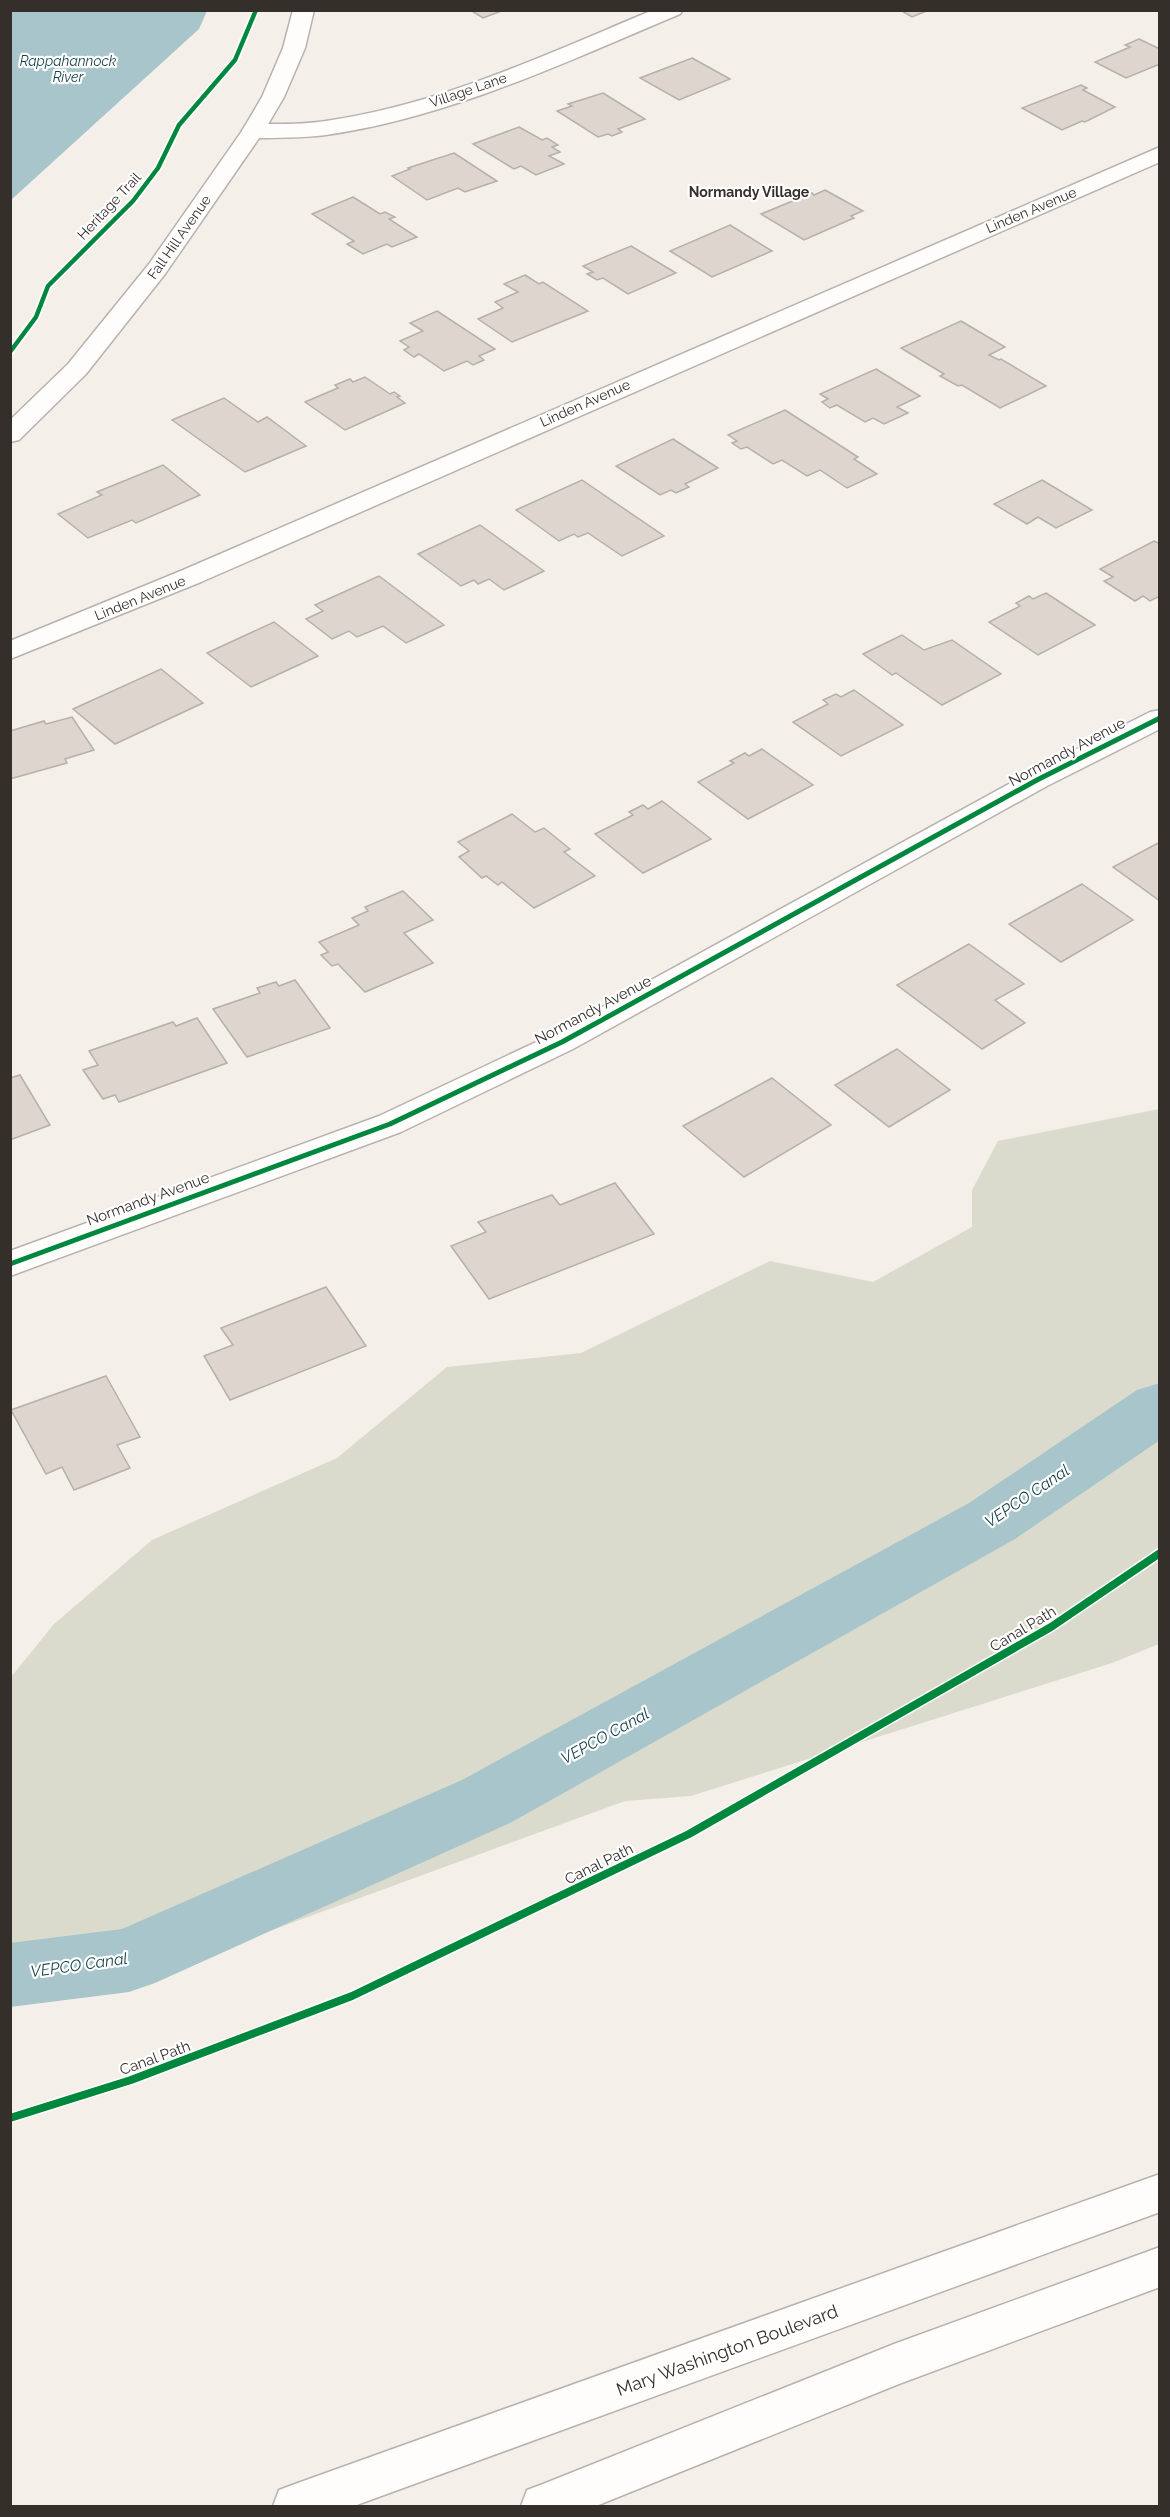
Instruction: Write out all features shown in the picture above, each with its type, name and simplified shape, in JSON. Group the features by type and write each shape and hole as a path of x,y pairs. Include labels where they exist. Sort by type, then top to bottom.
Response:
{"street":[{"name":"Fall Hill Avenue","path":"10,435 76,369 157,269 253,131 273,97 294,48 304,10"},
{"name":"Village Lane","path":"253,131 328,128 406,110 481,87 673,10"},
{"name":"Linden Avenue","path":"10,651 192,576 1160,154"},
{"name":"Normandy Avenue","path":"10,1264 390,1124 562,1042 1037,780 1160,718"},
{"name":"Mary Washington Boulevard","path":"295,2506 1160,2193"},
{"path":"543,2506 894,2365 1160,2266"}],"shaded area":[{"path":"1159,1109 1159,1644 1112,1663 691,1796 625,1801 160,1971 11,2003 11,1677 54,1624 152,1540 337,1458 447,1367 581,1353 770,1261 873,1282 972,1227 972,1190 998,1141"}],"water":[{"name":"Rappahannock River","path":"11,10 207,11 199,29 11,200"}],"building":[{"path":"470,10 504,10 483,18"},
{"path":"900,10 929,10 912,17"},
{"path":"1139,39 1160,49 1160,64 1126,78 1095,62 1130,47 1125,45"},
{"path":"692,58 730,79 679,100 640,78"},
{"path":"1081,85 1087,88 1083,90 1115,107 1085,122 1082,121 1062,130 1022,108"},
{"path":"603,93 645,119 618,129 622,132 612,136 608,134 598,137 557,111 572,106 568,104"},
{"path":"519,127 542,140 547,138 558,145 552,147 560,152 549,156 564,164 536,175 521,166 514,169 473,144"},
{"path":"454,153 497,181 465,192 458,188 427,200 392,176 410,169 408,168"},
{"path":"825,190 863,211 851,216 854,218 804,240 761,214 812,193 814,195"},
{"path":"353,197 380,214 385,212 395,217 389,219 417,237 392,247 387,244 363,254 347,244 354,241 312,214"},
{"path":"730,225 772,251 712,277 670,251"},
{"path":"631,246 676,273 628,294 603,278 597,280 587,274 593,272 583,266"},
{"path":"525,275 539,284 543,282 588,311 512,342 478,319 503,308 495,302 518,292 504,284"},
{"path":"437,311 495,349 479,356 484,360 473,365 467,361 444,371 419,354 414,357 404,350 409,347 400,341 423,331 410,323"},
{"path":"961,321 1005,347 989,355 1001,359 1046,386 1000,408 962,385 958,386 940,376 944,374 901,348"},
{"path":"876,369 920,396 897,407 908,413 884,424 873,418 865,422 837,405 830,408 822,402 828,399 820,394"},
{"path":"365,377 390,394 394,392 405,403 345,430 305,402 338,388 335,385 350,379 353,382"},
{"path":"224,398 258,422 267,417 306,446 245,472 172,420"},
{"path":"785,410 858,457 854,459 877,474 847,488 820,470 807,476 782,460 773,464 747,447 741,449 732,443 737,441 728,435"},
{"path":"673,439 718,468 685,484 689,487 676,493 671,490 660,495 616,466"},
{"path":"163,465 200,495 136,523 132,520 88,538 58,514 102,495 97,492"},
{"path":"582,480 664,536 622,556 588,533 578,537 574,534 559,541 516,510"},
{"path":"1042,480 1092,510 1056,528 1038,517 1027,524 994,504"},
{"path":"480,525 544,571 504,590 489,579 478,584 474,580 461,586 418,554"},
{"path":"1154,541 1160,544 1160,596 1150,601 1143,596 1135,601 1104,581 1113,577 1100,569"},
{"path":"379,576 444,625 406,643 383,626 357,637 349,631 332,639 306,619 323,611 315,605"},
{"path":"1046,593 1095,625 1038,655 989,622 1020,606 1016,603 1029,596 1033,599"},
{"path":"274,622 318,656 251,687 207,653"},
{"path":"902,635 924,650 952,640 1001,674 942,705 896,673 892,675 863,654"},
{"path":"161,669 203,703 115,744 73,709"},
{"path":"854,690 903,725 841,756 793,722 828,704 823,700 836,694 841,697"},
{"path":"72,717 94,750 65,759 67,763 10,779 10,731 44,721 46,724"},
{"path":"762,749 813,785 748,819 698,782 734,763 730,761 745,753 749,756"},
{"path":"662,801 711,839 643,873 595,834 633,815 629,812 643,805 648,809"},
{"path":"512,814 535,832 544,828 570,849 564,852 595,876 534,908 502,882 498,885 486,876 482,878 459,857 469,851 458,842"},
{"path":"1160,842 1160,901 1113,867"},
{"path":"1082,884 1133,920 1061,962 1009,924"},
{"path":"403,891 433,920 404,933 433,963 365,992 338,964 332,966 321,955 328,952 319,942 359,925 352,918 368,911 365,907"},
{"path":"969,944 1024,984 995,1000 1025,1023 982,1049 897,985"},
{"path":"295,980 330,1028 247,1057 213,1009 260,993 257,988 276,982 279,986"},
{"path":"197,1018 227,1063 119,1102 115,1095 103,1099 83,1070 98,1065 89,1051 173,1022 176,1026"},
{"path":"897,1049 950,1090 889,1127 835,1085"},
{"path":"20,1075 50,1125 10,1140 10,1078"},
{"path":"772,1078 831,1125 744,1177 683,1126"},
{"path":"615,1183 654,1234 489,1299 451,1246 486,1232 478,1222 552,1195 560,1205"},
{"path":"326,1287 366,1346 230,1400 204,1356 233,1345 221,1328"},
{"path":"106,1376 140,1437 117,1445 130,1468 74,1490 62,1467 46,1474 11,1410"}],"waterway":[{"name":"VEPCO Canal","path":"10,1975 129,1960 487,1801 992,1521 1160,1407"}],"cycle path":[{"name":"Heritage Trail","path":"10,352 36,317 48,286 133,201 158,168 179,125 235,60 256,10"},
{"path":"10,1264 390,1124 562,1042 1037,780 1160,718"},
{"name":"Canal Path","path":"10,2118 131,2080 352,1996 689,1834 1051,1627 1160,1553"}],"district":[{"name":"Normandy Village","path":"749,192"}]}
